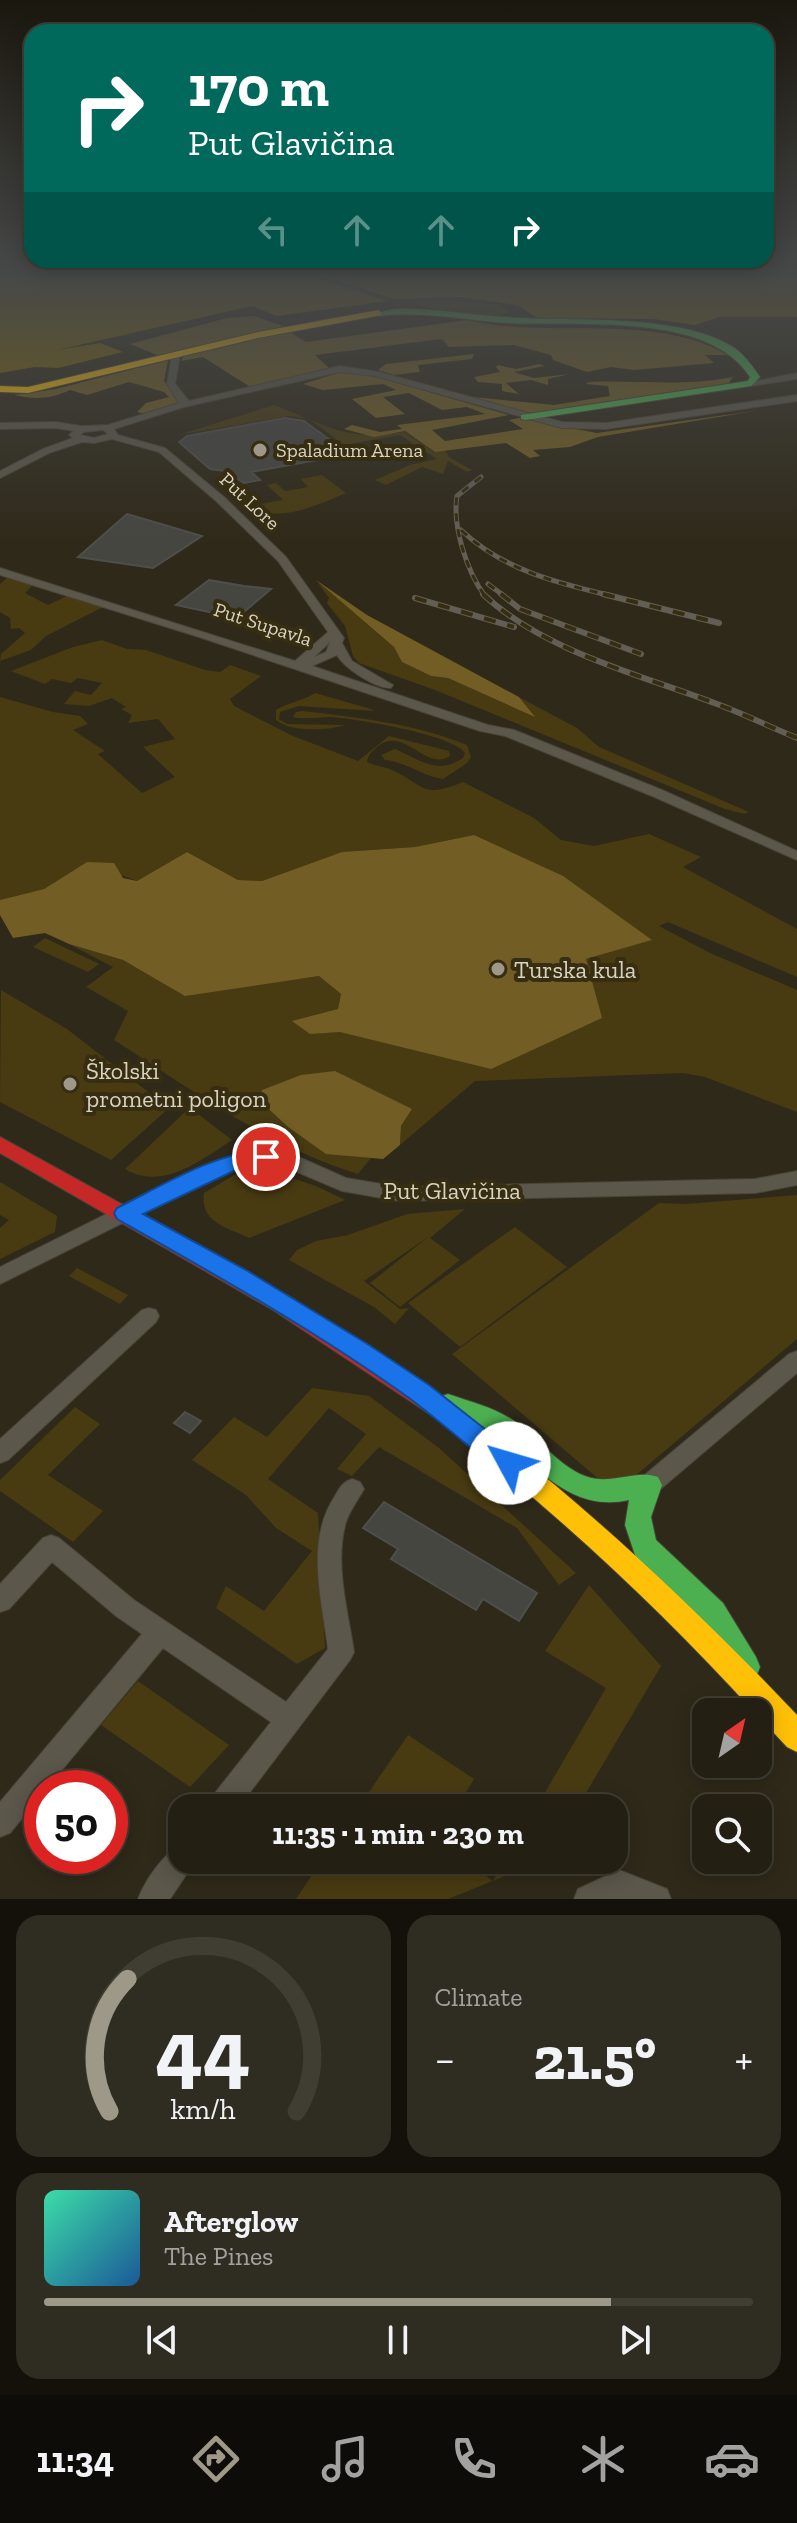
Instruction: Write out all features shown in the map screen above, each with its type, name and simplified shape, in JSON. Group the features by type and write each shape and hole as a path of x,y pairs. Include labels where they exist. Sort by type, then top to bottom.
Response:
{"street":[{"path":"0,389 28,390 131,366"},
{"path":"174,366 171,384 185,402 182,405"},
{"path":"751,383 755,377 752,366"},
{"path":"0,475 81,434 111,432 182,405 329,371 352,370 562,425 606,426 797,398"},
{"path":"525,417 797,376"},
{"path":"0,426 56,425 81,434"},
{"name":"Put Lore","path":"111,432 162,450 220,499 282,559 336,638 350,666 387,685"},
{"name":"Put Supavla","path":"0,565 63,582 307,662 485,728 509,733 797,856"},
{"name":"Put Supavla","path":"0,571 387,685 493,722 509,733"},
{"path":"307,662 331,654 336,638"},
{"path":"0,1144 238,1276 420,1393 602,1541 709,1643 761,1698"},
{"name":"Put Glavičina","path":"0,1276 204,1174 242,1159 266,1157 294,1163 342,1184 399,1194 755,1186 797,1178"},
{"path":"0,1453 149,1316"},
{"path":"420,1393 502,1426 568,1480 594,1494 627,1493 649,1485 797,1360"},
{"path":"649,1485 636,1518 638,1538 713,1612 765,1698"},
{"path":"232,1794 341,1652 329,1543 337,1506 352,1489"},
{"path":"0,1601 51,1546 125,1608 289,1719"},
{"path":"0,1823 160,1632"},
{"path":"772,1709 797,1737"},
{"path":"152,1899 171,1874"},
{"path":"588,1899 619,1884 657,1899"}],"shaded area":[{"path":"0,366 68,366 35,367 0,373"},
{"path":"146,366 167,366 164,381 178,400 177,404 146,414 137,412 146,403 169,397 164,392 129,382 87,395 70,390 43,398 14,395 56,389"},
{"path":"217,366 329,368 252,388"},
{"path":"384,366 418,366 420,372 394,375 378,370"},
{"path":"497,366 516,369 545,366 514,372 534,378 570,374 548,379 548,385 531,380 506,383 519,394 502,391 502,384 478,382 474,377 500,372"},
{"path":"569,366 684,366 634,370 611,367 587,372"},
{"path":"344,371 373,376 509,415 432,430 445,441 523,429 509,420 519,418 597,433 761,410 598,437 570,447 533,450 540,456 530,458 506,443 435,452 405,431 374,437 344,429 352,425 380,432 402,429 397,425 485,414 467,407 442,410 409,393 383,397 405,414 376,418 352,399 396,390 383,384 323,390 303,384"},
{"path":"733,377 728,384 524,415 473,397 554,405 610,396 608,386 586,384 589,382 678,382"},
{"path":"274,405 307,419 289,416 178,435"},
{"path":"310,420 351,433 384,435 404,432 434,452 445,450 449,457 472,470 467,472 448,461 443,474 422,467 386,485 375,480 410,465 437,459 400,435 344,445"},
{"path":"322,475 346,493 281,514 255,512 242,507 283,500 267,485 276,483 285,491 308,487 301,479"},
{"path":"7,578 33,585 25,593 48,605 69,595 103,607 46,636 31,650 0,661 1,654 25,633 19,628 11,629 10,618 0,612 0,584"},
{"path":"316,580 394,647 402,662 431,676 448,678 533,716 519,697 577,728 599,747 749,812 744,814 725,809 435,690 359,663 353,656 345,626 327,603 329,598"},
{"path":"316,580 367,615 519,697 535,717 448,678 431,676 402,662 394,647"},
{"path":"102,640 127,649 146,650 205,670 220,672 230,665 261,676 230,699 234,706 293,736 358,761 389,736 449,751 450,756 432,758 397,741 388,741 369,755 367,762 392,770 431,790 463,782 534,818 561,840 594,846 649,834 701,857 683,867 797,929 797,977 668,922 659,926 710,953 797,990 797,1112 705,1077 683,1073 475,1081 400,1145 401,1126 412,1109 260,1101 288,1127 326,1153 371,1158 358,1174 262,1132 114,1040 128,1011 86,987 113,967 69,944 123,960 185,995 319,976 341,994 338,1009 310,1033 340,1032 651,940 474,835 415,847 342,852 262,881 238,880 187,852 137,881 87,862 44,889 0,900 0,697 80,716 88,724 73,730 105,751 98,754 142,793 175,777 143,747 175,739 158,719 128,723 132,715 121,709 126,707 112,698 89,706 64,704 75,691 91,695 102,683 78,678 71,683 52,679 45,684 11,671 73,647"},
{"path":"315,693 375,711 299,706 280,712 279,719 287,724 345,725 329,728 290,727 276,720 276,710"},
{"path":"303,711 427,731 467,745 471,757 443,779 435,777 385,760 381,755 395,749 428,764 445,766 463,758 465,753 442,740 402,729 331,717 293,717 296,712"},
{"path":"474,835 563,876 652,940 586,959 602,1018 491,1069 340,1032 310,1034 292,1021 338,1009 341,994 319,976 185,996 123,960 69,944 45,933 13,938 0,915 0,900 44,889 87,862 114,863 123,878 137,881 187,852 238,880 262,881 342,852 415,847"},
{"path":"45,938 99,964 88,972 33,947"},
{"name":"Školski prometni poligon","path":"1,990 67,1029 169,1108 111,1160 0,1102"},
{"path":"335,1071 412,1109 401,1126 400,1145 383,1159 326,1154 288,1127 260,1101 262,1090 301,1075"},
{"path":"186,1111 198,1114 232,1140 194,1164 167,1175 139,1175 125,1169"},
{"path":"262,1168 316,1186 345,1200 249,1238 210,1218 204,1193 241,1171"},
{"path":"0,1182 57,1216 55,1232 0,1259 0,1228 9,1220 0,1215"},
{"path":"797,1195 797,1339 628,1482 601,1481 452,1354 659,1203 686,1204"},
{"path":"465,1209 430,1238 460,1260 400,1307 370,1283 428,1237 364,1281 400,1309 409,1308 395,1324 374,1307 289,1260 297,1250 316,1241 348,1235 407,1214"},
{"path":"515,1227 567,1267 460,1347 408,1303"},
{"path":"77,1268 128,1295 120,1304 69,1276"},
{"path":"312,1388 369,1396 439,1448 576,1573 559,1585 517,1528 379,1447 352,1476 337,1469 366,1434 329,1408 268,1479 318,1513 325,1648 297,1664 216,1608 226,1586 264,1611 312,1551 276,1528 246,1495 192,1460 234,1417 267,1437"},
{"path":"75,1407 100,1424 48,1475 103,1511 73,1542 0,1491 0,1480"},
{"path":"589,1585 661,1666 585,1794 544,1794 606,1688 545,1651"},
{"path":"138,1681 229,1745 190,1787 101,1725"},
{"path":"408,1735 474,1779 465,1794 368,1794"},
{"path":"313,1874 483,1874 493,1881 448,1899 296,1899"},
{"path":"497,1874 510,1874 493,1881"}],"building":[{"name":"Spaladium Arena","path":"285,418 304,421 338,446 329,453 334,457 251,472 260,480 244,483 225,471 210,469 179,442 187,436"},
{"path":"127,514 202,536 153,568 78,557"},
{"path":"209,580 271,589 237,618 176,605"},
{"path":"185,1412 201,1421 190,1433 174,1423"},
{"path":"384,1502 537,1593 519,1621 483,1599 476,1610 391,1559 398,1549 363,1528"}],"railway":[{"path":"481,477 457,496 456,508 462,548 484,595"},
{"path":"461,530 477,544 513,565 551,580 612,596"},
{"path":"488,584 504,596"},
{"path":"501,594 520,609 641,654"},
{"path":"603,594 719,623"},
{"path":"484,595 507,614 563,646 797,738"},
{"path":"415,598 514,627"}],"traffic: fast":[{"path":"525,417 751,383 755,377 748,366"},
{"path":"448,1404 498,1424 568,1480 583,1487 622,1491 649,1485"},
{"path":"649,1485 638,1517 639,1533 646,1549 713,1612 746,1667"}],"traffic: slow":[{"path":"0,389 28,390 130,366"},
{"path":"443,1410 538,1484 628,1564 797,1737"}],"traffic: jam":[{"path":"0,1144 281,1303 443,1410"}],"place":[{"name":"Spaladium Arena","path":"260,450"},
{"name":"Turska kula","path":"498,969"},
{"name":"Školski prometni poligon","path":"70,1084"}],"route":[{"path":"266,1157 242,1159 204,1174 125,1213 238,1276 360,1352 420,1393 509,1463"}]}
